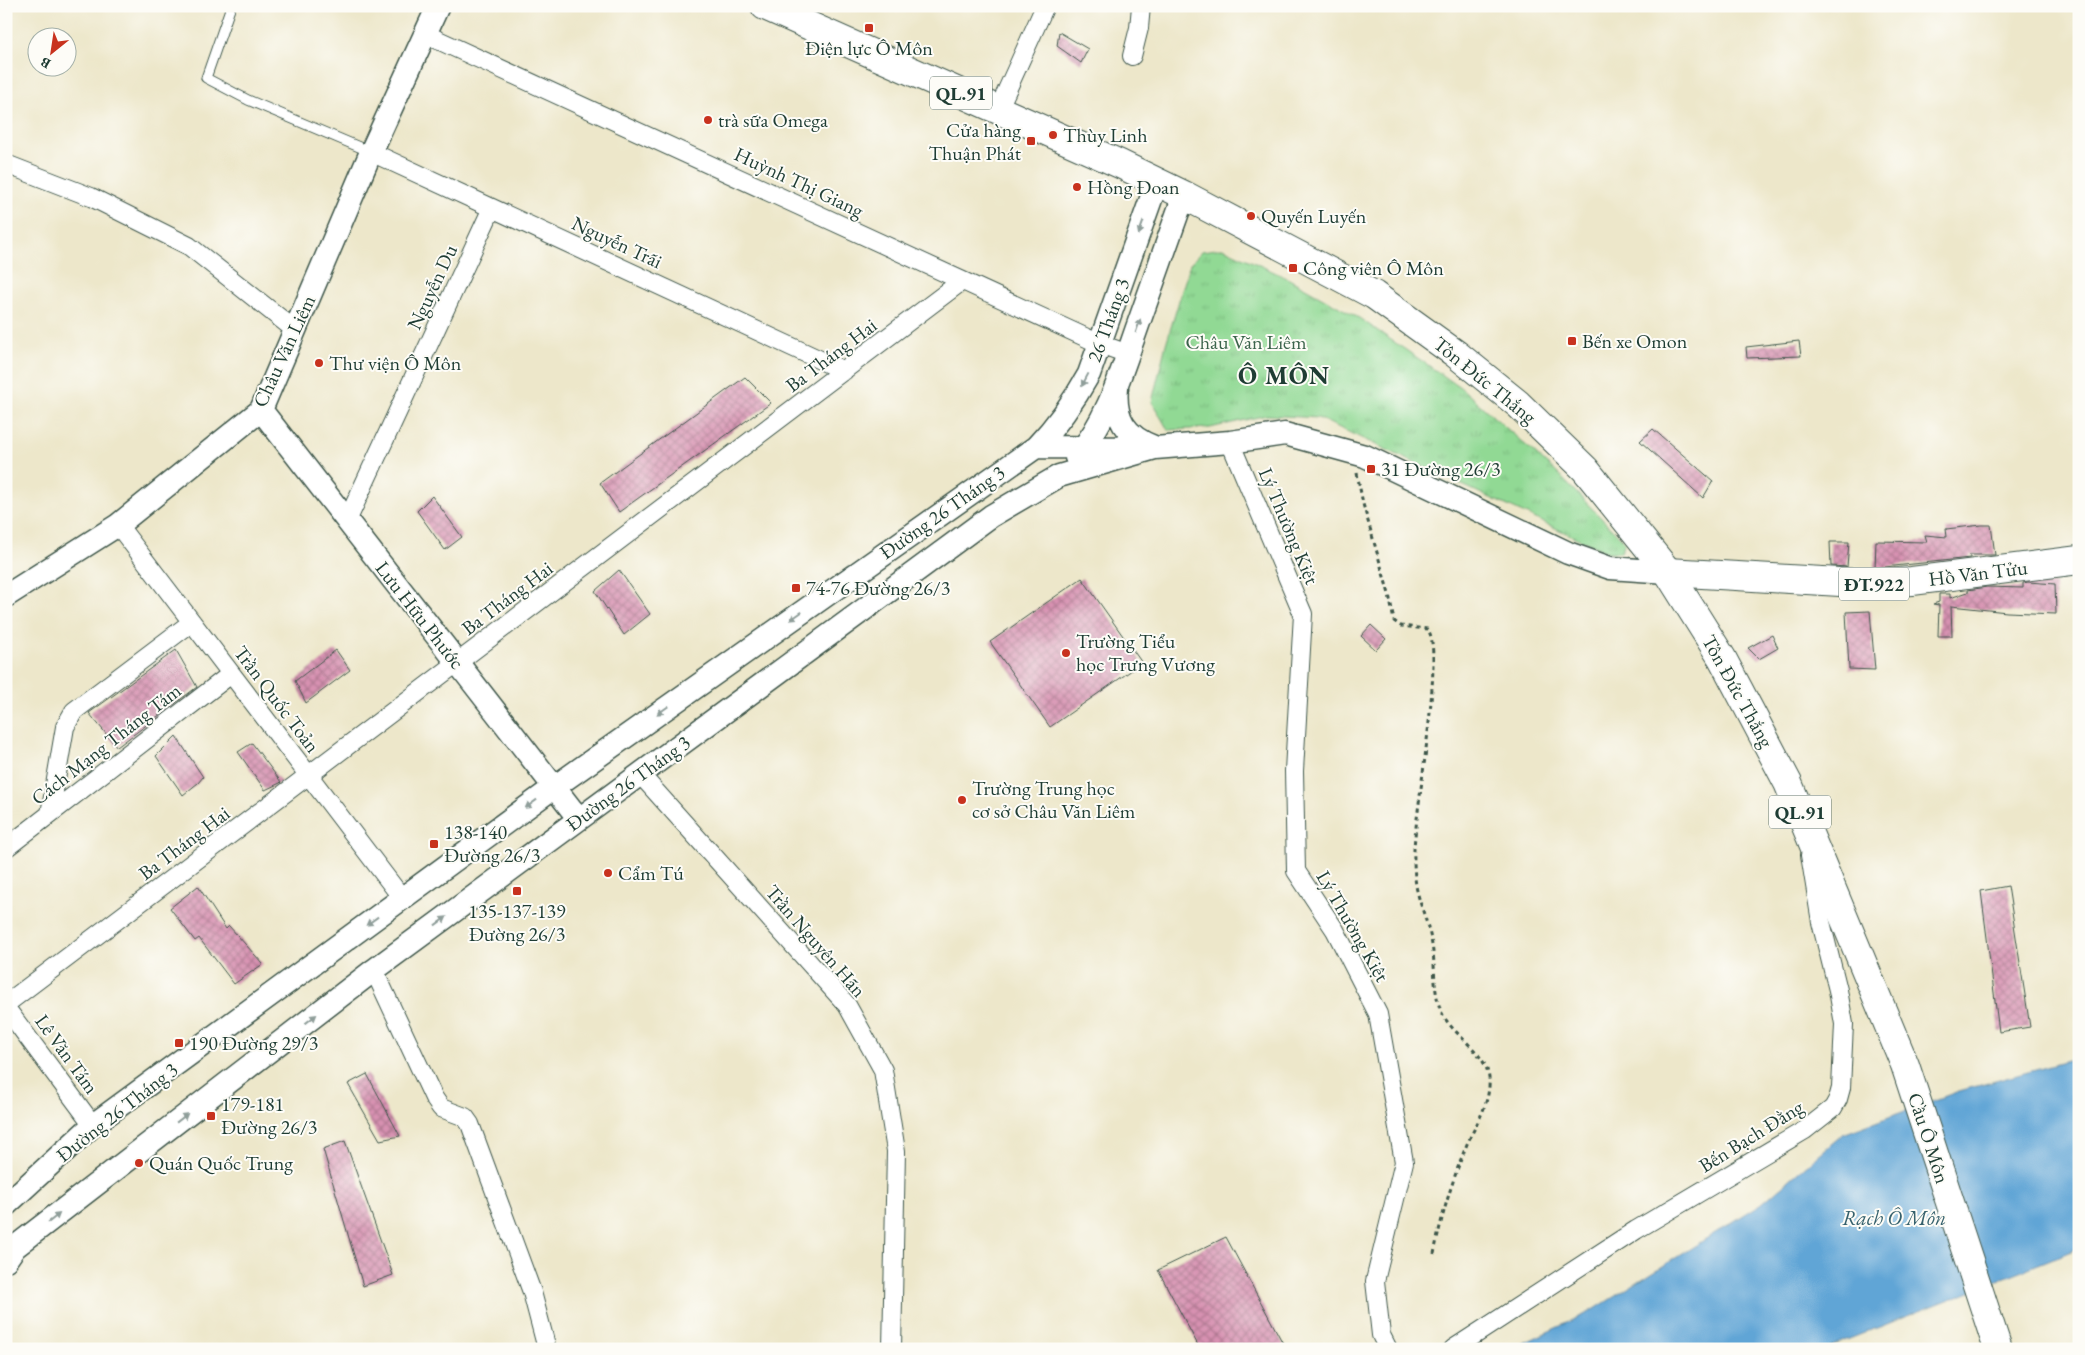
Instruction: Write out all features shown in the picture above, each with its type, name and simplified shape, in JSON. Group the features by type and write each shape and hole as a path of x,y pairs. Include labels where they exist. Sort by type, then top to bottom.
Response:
{"main road":[{"name":"Tôn Đức Thắng","path":"765,6 797,13 998,110 1157,182 1374,295 1456,354 1518,404 1585,469 1668,572 1722,658 1788,783 1905,1065"},
{"name":"Hồ Văn Tửu","path":"1668,572 1874,584 1912,582 2079,560"},
{"name":"Cầu Ô Môn","path":"1905,1065 1994,1336"}],"street":[{"name":"Châu Văn Liêm","path":"6,596 118,525 261,410 372,152 438,6"},
{"path":"998,110 1045,6"},
{"path":"1132,56 1139,28 1141,6"},
{"name":"Huỳnh Thị Giang","path":"425,34 1100,344 1128,354"},
{"name":"Nguyễn Trãi","path":"372,152 844,371"},
{"path":"6,164 91,197 189,246 295,330"},
{"name":"26 Tháng 3","path":"1036,447 1055,427 1089,374 1157,182"},
{"name":"26 Tháng 3","path":"1059,476 1084,448 1103,416 1128,354 1184,195"},
{"name":"Nguyễn Du","path":"347,521 492,208"},
{"name":"Ba Tháng Hai","path":"6,1006 962,280"},
{"name":"26 Tháng 3","path":"1118,381 1117,411 1124,426 1141,442 1155,448"},
{"name":"Lưu Hữu Phước","path":"261,410 579,819"},
{"path":"1036,447 1155,448 1230,442 1285,434 1365,456 1568,553 1610,568 1668,572"},
{"name":"Lý Thường Kiệt","path":"1230,442 1303,614 1294,771 1296,871 1334,930 1378,1014 1404,1162 1375,1281 1380,1335 1388,1349"},
{"name":"Đường 26 Tháng 3","path":"6,1204 93,1126 402,898 553,788 1036,447"},
{"path":"1059,476 1155,448"},
{"name":"Đường 26 Tháng 3","path":"9,1248 374,970 990,516 1059,476"},
{"name":"Trần Quốc Toản","path":"118,525 402,898"},
{"path":"50,814 65,727 74,711 192,622"},
{"name":"Cách Mạng Tháng Tám","path":"6,848 231,674"},
{"name":"Trần Nguyên Hãn","path":"640,774 847,1006 883,1070 896,1151 892,1349"},
{"name":"Bến Bạch Đằng","path":"1453,1349 1636,1230 1805,1130 1833,1108 1841,1088 1844,1024 1838,990 1814,889 1808,832"},
{"path":"374,970 434,1098 441,1108 465,1117 470,1124 532,1292 546,1349"},
{"name":"Lê Văn Tám","path":"6,1006 93,1126"}],"lane":[{"path":"231,6 206,78 248,100 372,152"}],"path":[{"path":"1353,453 1363,504 1389,594 1393,617 1401,626 1427,629 1432,635 1434,678 1421,798 1414,838 1416,886 1432,943 1436,989 1442,1013 1450,1026 1486,1066 1488,1076 1488,1098 1466,1147 1440,1218 1434,1254"}],"green space":[{"name":"Châu Văn Liêm","path":"1223,248 1289,279 1359,318 1460,387 1556,472 1625,542 1621,552 1607,552 1318,418 1267,415 1210,428 1168,430 1152,402 1166,344 1190,264 1202,251"}],"water":[{"name":"Rạch Ô Môn","path":"2079,1058 2079,1248 1824,1349 1511,1349 1590,1312 1761,1204 1843,1134 1959,1091"}],"building":[{"path":"1059,32 1088,49 1081,63 1057,46"},
{"path":"1799,341 1801,356 1747,358 1746,347"},
{"path":"745,377 771,403 619,512 600,483"},
{"path":"1653,429 1713,481 1703,498 1640,441"},
{"path":"432,496 462,537 445,550 417,511"},
{"path":"1991,525 1995,555 1970,555 1970,558 1875,568 1876,541 1927,542 1925,535 1947,537 1946,529"},
{"path":"1830,542 1849,542 1847,567 1831,566"},
{"path":"619,570 650,614 624,635 595,591"},
{"name":"Trường Tiểu học Trưng Vương","path":"1082,578 1142,663 1050,727 990,642"},
{"path":"2023,583 2055,584 2056,614 2007,612 1951,606 1952,636 1938,636 1939,605 1933,604 1939,602 1939,594 1950,594 1950,598 1968,592 1968,590 1987,587 2023,588"},
{"path":"1870,611 1875,670 1849,669 1846,612"},
{"path":"1371,625 1386,639 1376,650 1361,636"},
{"path":"1772,635 1778,648 1759,659 1748,648"},
{"path":"176,650 197,687 117,747 89,713"},
{"path":"336,650 350,670 306,703 295,681"},
{"path":"176,736 203,777 183,795 156,756"},
{"path":"252,743 280,783 265,790 238,752"},
{"path":"198,886 226,929 229,926 263,964 234,984 199,938 195,941 170,908"},
{"path":"2008,886 2030,1027 1999,1032 1981,891"},
{"path":"367,1074 400,1136 380,1140 348,1084"},
{"path":"345,1141 393,1275 363,1286 323,1149"},
{"path":"1226,1237 1286,1349 1200,1349 1158,1270"}],"place":[{"name":"Điện lực Ô Môn","path":"869,28"},
{"name":"trà sữa Omega","path":"708,120"},
{"name":"Thùy Linh","path":"1053,135"},
{"name":"Cửa hàng Thuận Phát","path":"1031,141"},
{"name":"Hồng Đoan","path":"1077,187"},
{"name":"Quyến Luyến","path":"1251,216"},
{"name":"Công viên Ô Môn","path":"1293,268"},
{"name":"Bến xe Omon","path":"1572,341"},
{"name":"Thư viện Ô Môn","path":"319,363"},
{"name":"31 Đường 26/3","path":"1371,469"},
{"name":"74-76 Đường 26/3","path":"796,588"},
{"name":"Trường Tiểu học Trưng Vương","path":"1066,653"},
{"name":"Trường Trung học cơ sở Châu Văn Liêm","path":"962,800"},
{"name":"138-140 Đường 26/3","path":"434,844"},
{"name":"Cẩm Tú","path":"608,873"},
{"name":"135-137-139 Đường 26/3","path":"517,891"},
{"name":"190 Đường 29/3","path":"179,1043"},
{"name":"179-181 Đường 26/3","path":"211,1116"},
{"name":"Quán Quốc Trung","path":"139,1163"}],"district":[{"name":"Ô MÔN","path":"1284,375"}]}
